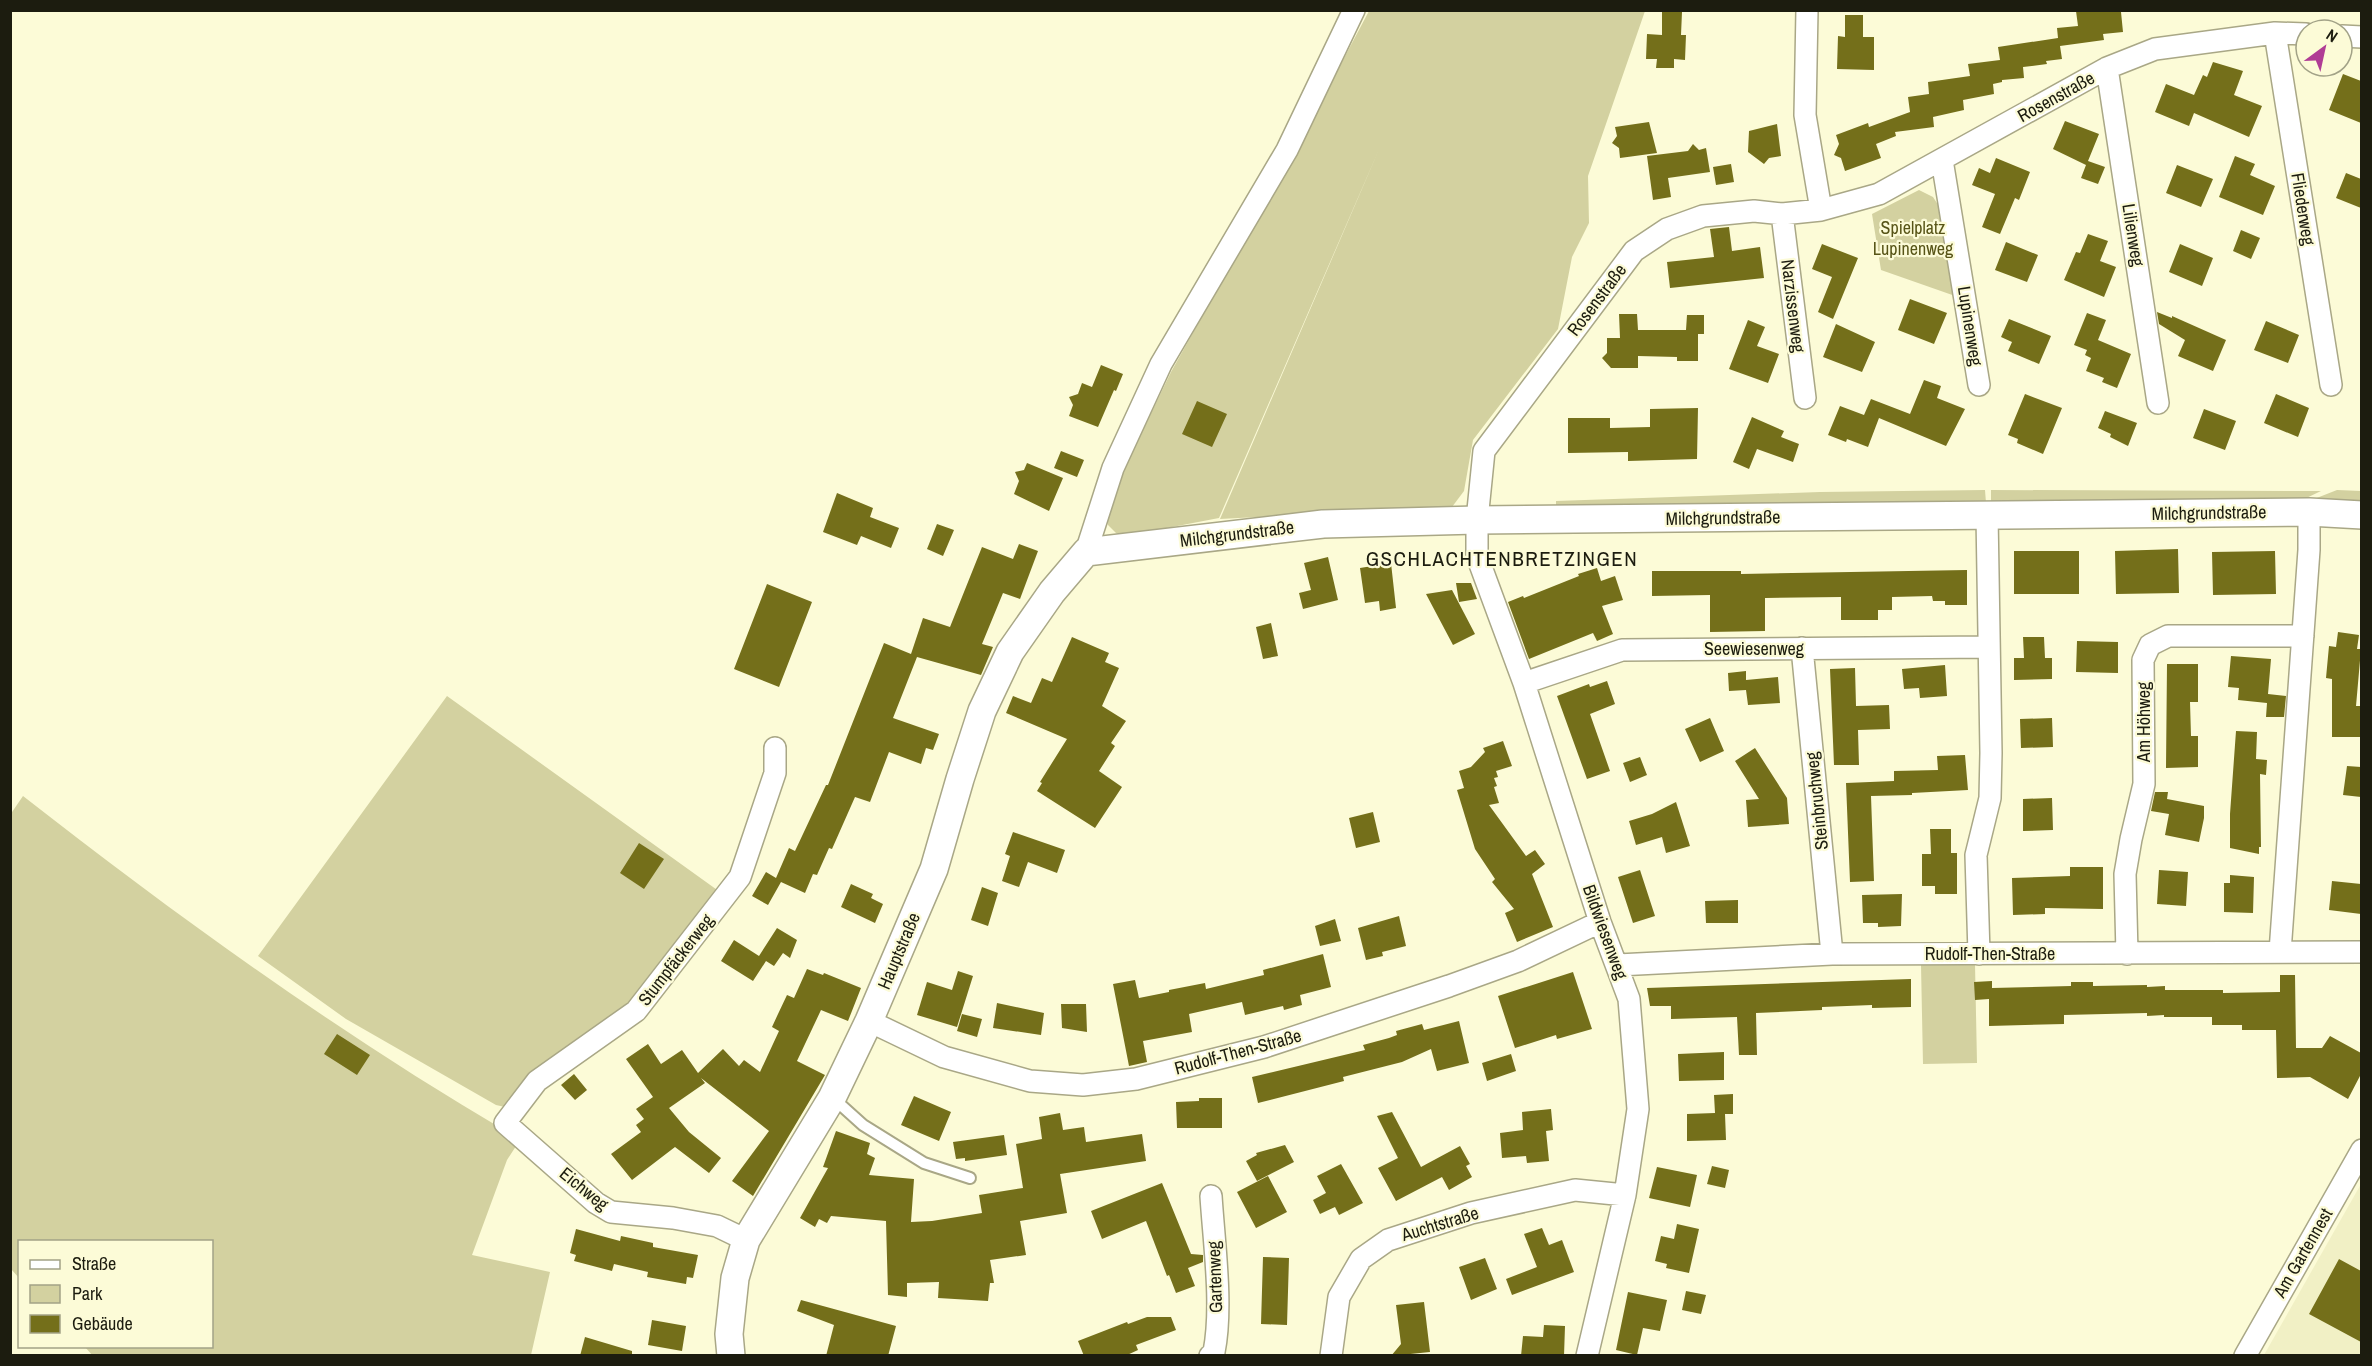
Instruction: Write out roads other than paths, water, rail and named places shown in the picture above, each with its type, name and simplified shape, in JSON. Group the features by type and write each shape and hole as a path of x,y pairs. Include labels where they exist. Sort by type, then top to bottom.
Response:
{"street":[{"path":"1086,552 1113,468 1161,364 1287,150 1354,10"},
{"path":"1807,10 1805,115 1821,210"},
{"name":"Rosenstraße","path":"1477,520 1484,451 1634,251 1667,229 1703,216 1754,211 1782,214 1821,210 1879,194 2107,68 2155,49 2275,33 2294,34"},
{"name":"Fliederweg","path":"2275,33 2331,385"},
{"name":"Lilienweg","path":"2107,68 2158,402"},
{"name":"Lupinenweg","path":"1942,160 1979,385"},
{"name":"Narzissenweg","path":"1782,214 1805,398"},
{"path":"2280,952 2309,550 2309,512"},
{"name":"Milchgrundstraße","path":"1086,552 1323,524 1477,520 2309,512 2361,515"},
{"path":"1979,954 1976,855 1990,798 1987,515"},
{"name":"Bildwiesenweg","path":"1477,520 1477,556 1524,683 1600,922 1629,999 1638,1109 1625,1195 1587,1356"},
{"name":"Hauptstraße","path":"730,1356 729,1335 735,1278 746,1240 832,1098 869,1021 934,869 982,711 1010,652 1052,592 1086,552"},
{"name":"Am Höhweg","path":"2127,954 2125,874 2144,784 2144,660 2150,645 2168,636 2303,636"},
{"name":"Seewiesenweg","path":"1524,683 1622,650 1989,647"},
{"name":"Steinbruchweg","path":"1802,648 1832,954"},
{"name":"Stumpfäckerweg","path":"506,1123 537,1081 636,1011 740,877 775,773 775,748"},
{"name":"Rudolf-Then-Straße","path":"869,1021 944,1058 1030,1081 1083,1085 1136,1079 1264,1047 1438,990 1518,961 1600,922"},
{"name":"Rudolf-Then-Straße","path":"1618,965 1832,954 2361,952"},
{"name":"Eichweg","path":"506,1123 596,1203 611,1212 673,1218 717,1226 746,1240"},
{"name":"Am Gartennest","path":"2245,1356 2361,1149"},
{"name":"Auchtstraße","path":"1331,1356 1339,1297 1361,1259 1389,1240 1471,1213 1575,1190 1625,1195"},
{"name":"Gartenweg","path":"1210,1356 1214,1352 1217,1338 1216,1267 1211,1196"}],"lane":[{"path":"832,1098 863,1125 924,1164 970,1178"}],"district":[{"name":"GSCHLACHTENBRETZINGEN","path":"1502,559"}],"park label":[{"name":"Spielplatz Lupinenweg","path":"1913,238"}]}
